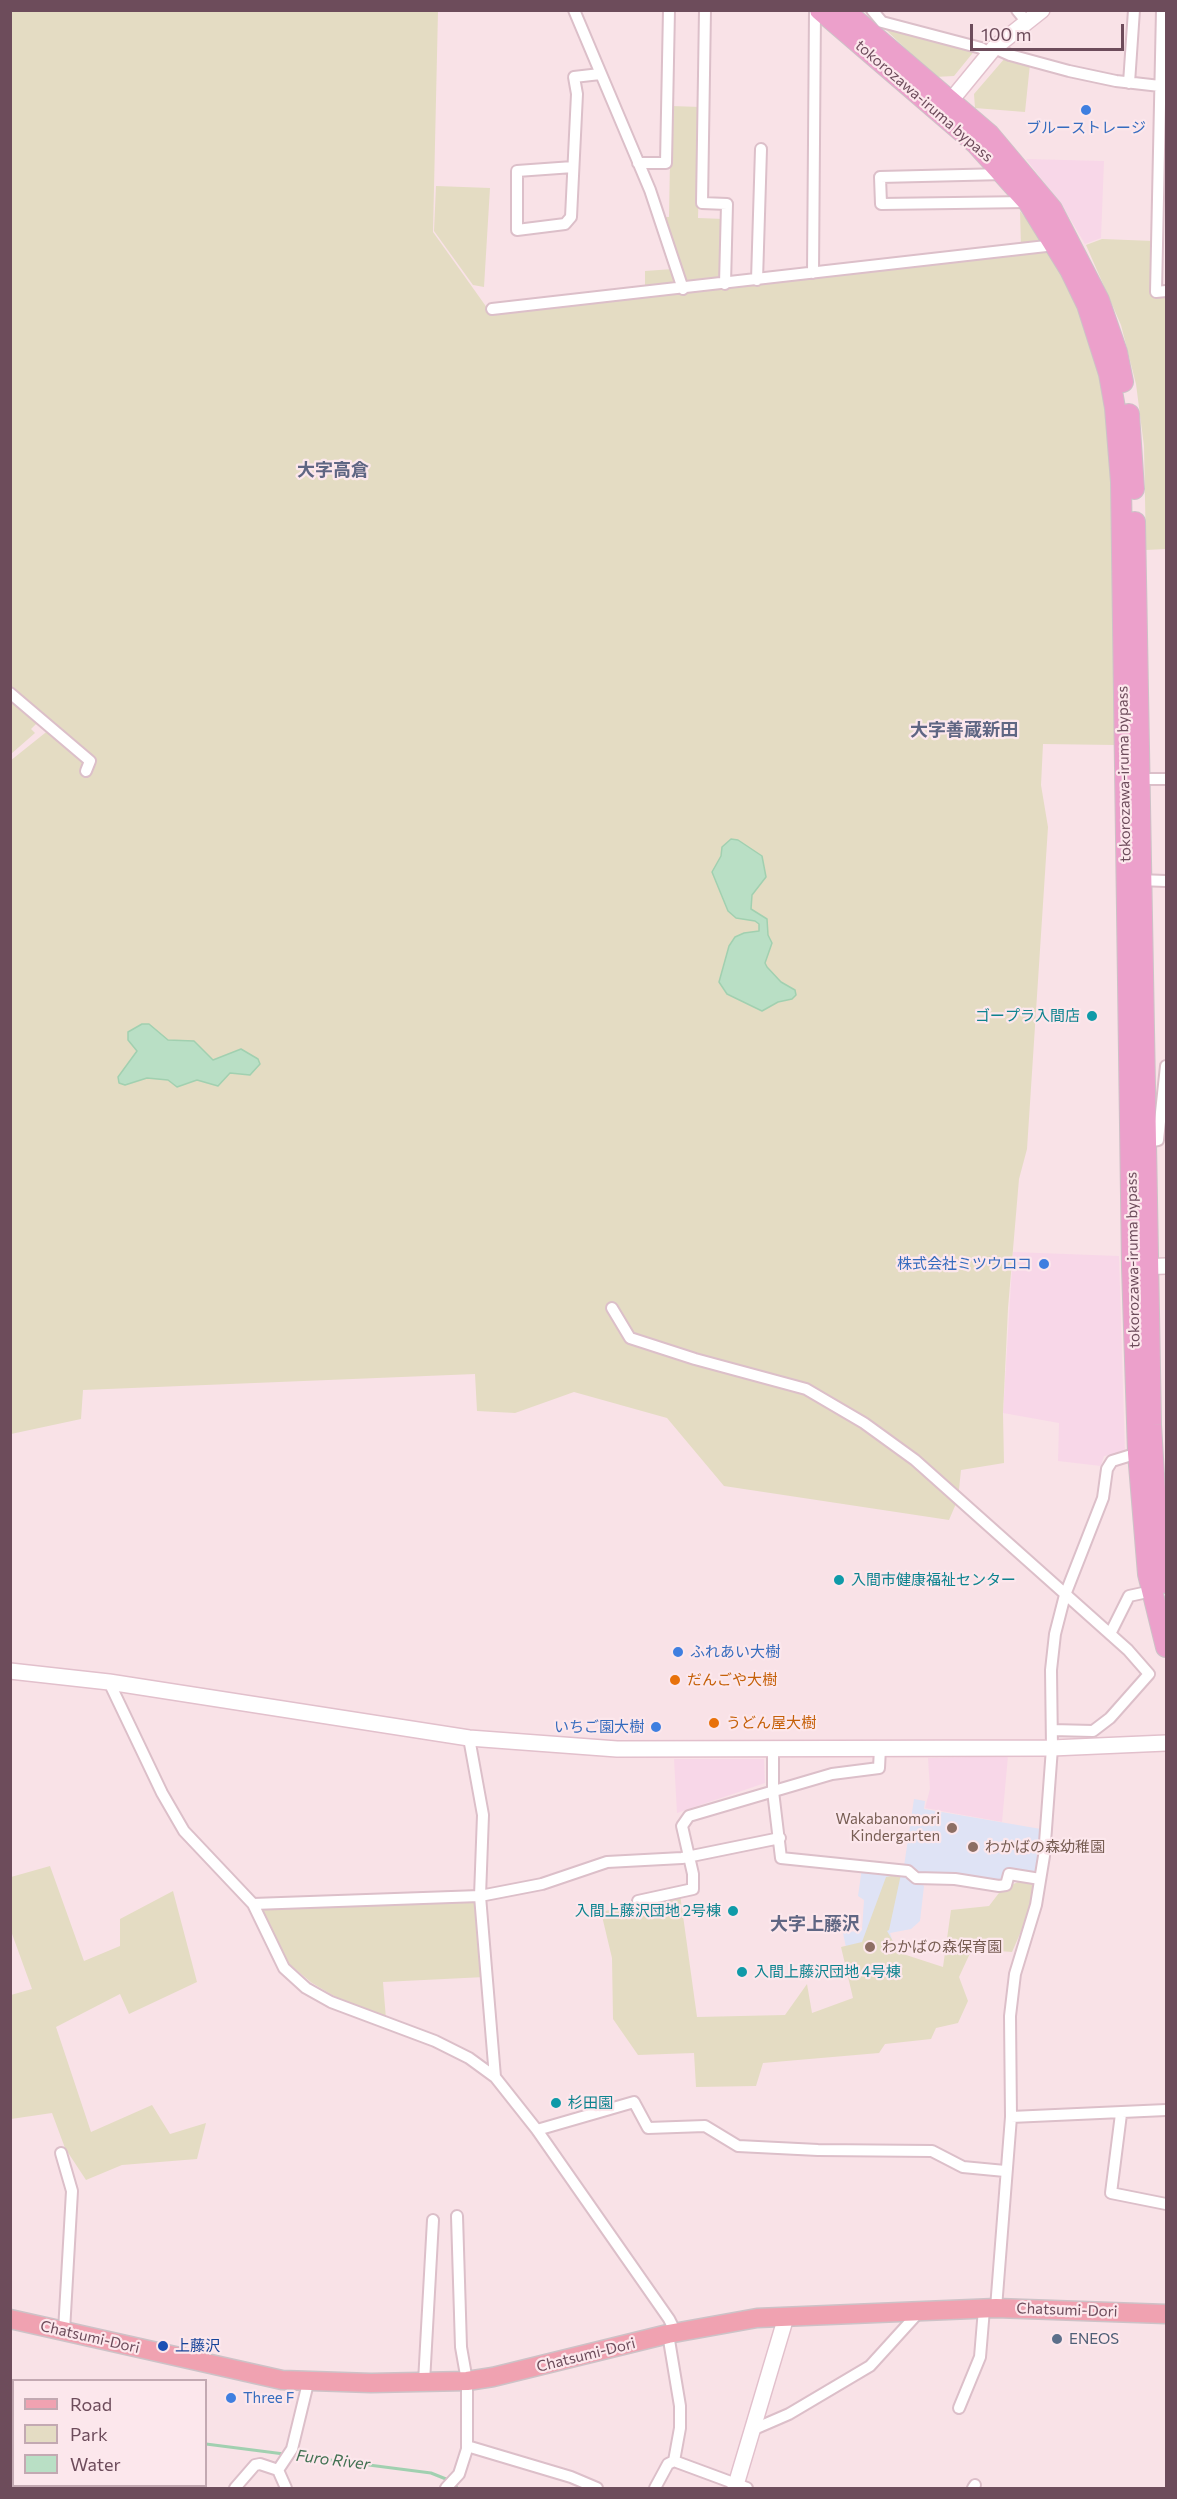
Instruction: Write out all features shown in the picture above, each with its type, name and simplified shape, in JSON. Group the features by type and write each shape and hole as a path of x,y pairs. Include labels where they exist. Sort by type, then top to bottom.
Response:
{"highway":[{"name":"tokorozawa-iruma bypass","path":"814,12 886,68 946,107 1008,152 1052,209 1099,300 1117,352 1128,403 1133,453 1140,779 1134,881 1147,1142 1151,1437 1160,1587 1167,1647"},
{"name":"tokorozawa-iruma bypass","path":"850,13 946,107 1028,202 1056,246 1087,305 1116,408 1121,482 1149,1266 1138,1453 1141,1514 1160,1587"}],"main road":[{"name":"Chatsumi-Dori","path":"10,2319 259,2376 308,2383 467,2381 518,2372 672,2333 732,2321 990,2309 1167,2314"}],"street":[{"path":"574,10 638,163 683,289"},
{"path":"638,163 666,163 669,10"},
{"path":"705,10 702,203 727,204 725,284"},
{"path":"872,10 882,22 1069,71 1129,83 1160,86"},
{"path":"946,107 1022,16 1042,10"},
{"path":"1129,83 1134,10"},
{"path":"1162,10 1160,86 1162,215 1156,292 1167,291"},
{"path":"813,273 814,12"},
{"path":"573,167 517,171 517,230 565,224 571,217 577,94 574,77 600,74"},
{"path":"757,280 761,149"},
{"path":"1005,174 880,177 881,204 1028,202"},
{"path":"492,309 1056,246"},
{"path":"10,693 90,761 86,771"},
{"path":"1140,779 1167,779"},
{"path":"1134,881 1167,881"},
{"path":"1147,1142 1158,1140 1167,1066"},
{"path":"612,1308 630,1338 694,1359 806,1389 864,1423 915,1460 1110,1634 1149,1674 1129,1699 1093,1731 1052,1730"},
{"path":"959,2408 980,2357 990,2309 1011,2116 1012,1996 1015,1974 1036,1905 1040,1879 1052,1748 1051,1670 1055,1634 1065,1595 1103,1498 1107,1469 1112,1461 1138,1453"},
{"path":"1110,1634 1129,1596 1160,1587"},
{"path":"10,1671 109,1682 469,1738 617,1749 1052,1748 1167,1743"},
{"path":"109,1682 162,1793 184,1831 253,1904 284,1968 306,1988 366,2017 435,2041 469,2058 495,2077 537,2130 669,2319 680,2406 680,2428 674,2461"},
{"path":"469,1738 483,1815 480,1896 495,2077"},
{"path":"638,1901 693,1889 682,1826 689,1816 832,1773 879,1768 880,1748"},
{"path":"773,1749 772,1791 781,1858 908,1870 916,1878 955,1879 999,1886 1006,1885 1009,1874 1040,1879"},
{"path":"253,1904 480,1896 542,1884 607,1862 688,1857 780,1838"},
{"path":"537,2130 634,2102 648,2128 705,2126 738,2146 818,2150 932,2151 963,2167 1005,2171"},
{"path":"1011,2116 1121,2114 1167,2110"},
{"path":"1121,2114 1111,2193 1166,2201"},
{"path":"62,2153 72,2191 64,2331"},
{"path":"446,2488 459,2474 467,2446 467,2381 461,2347 458,2216"},
{"path":"424,2382 433,2220"},
{"path":"752,2430 789,2414 870,2366 920,2311"},
{"path":"655,2488 668,2464 674,2461 739,2487 752,2430 786,2317"},
{"path":"278,2470 290,2453 308,2383"},
{"path":"467,2446 571,2477 597,2488"},
{"path":"235,2488 255,2465 260,2464 278,2470"},
{"path":"278,2470 285,2488"}],"shaded area":[{"path":"1026,159 1104,161 1101,238 1085,244 1063,207"},
{"path":"1013,1252 1119,1256 1125,1453 1104,1456 1101,1466 1058,1461 1059,1423 1003,1413"},
{"path":"1008,1756 1002,1822 925,1808 930,1789 928,1758"},
{"path":"674,1759 764,1759 765,1783 677,1813"},
{"name":"わかばの森幼稚園","path":"914,1799 925,1801 924,1809 1041,1829 1037,1869 1032,1874 1002,1882 916,1874 915,1868 904,1866"},
{"name":"わかばの森保育園","path":"862,1868 909,1876 910,1882 920,1882 924,1886 920,1921 911,1929 890,1933 899,1960 865,2039 843,1933 862,1930 864,1900 858,1896"}],"green space":[{"path":"11,11 438,11 433,232 490,312 1048,250 1073,296 1103,383 1111,447 1116,745 1043,744 1041,785 1048,827 1027,1149 1019,1179 1008,1308 1003,1413 1004,1463 961,1470 958,1499 949,1520 724,1486 667,1418 574,1392 515,1413 477,1411 475,1374 83,1390 81,1419 11,1434 10,761 55,725 11,686"},
{"path":"880,24 976,49 954,76 935,77"},
{"path":"1005,58 1030,64 1025,112 975,108 974,94"},
{"path":"671,106 701,107 698,218 724,219 722,276 717,282 690,285 685,281 663,217 669,217"},
{"path":"436,186 490,188 484,287 473,285 434,231"},
{"path":"1020,211 1027,220 1044,244 1021,247"},
{"path":"1102,239 1154,241 1153,295 1166,294 1166,549 1146,550 1144,446 1136,384 1121,325 1086,245"},
{"path":"673,269 678,283 645,291 645,271"},
{"path":"10,700 37,723 31,729 35,733 11,754"},
{"path":"50,1866 84,1961 120,1946 120,1919 173,1891 197,1982 129,2014 120,1994 56,2027 91,2132 152,2105 170,2134 206,2123 197,2159 122,2165 86,2180 65,2148 52,2113 11,2119 11,1995 32,1989 11,1931 11,1877"},
{"path":"901,1874 887,1931 900,1953 943,1967 951,1910 989,1906 1002,1889 1034,1875 1030,1911 1012,1952 972,1949 959,1977 968,2001 958,2023 936,2028 931,2039 885,2044 879,2053 763,2063 756,2086 696,2087 694,2053 638,2055 613,2019 612,1958 601,1912 680,1894 697,2017 785,2015 807,1984 812,2013 853,1998 841,1947 862,1942 886,1877"},
{"path":"486,1889 485,1977 383,1982 386,2019 339,1999 312,1983 288,1963 270,1935 256,1899"}],"water":[{"path":"731,839 738,840 762,856 766,877 752,895 751,909 767,919 768,935 772,943 765,963 767,967 781,982 795,990 796,995 792,999 778,1002 762,1011 727,994 719,982 729,946 735,937 759,931 759,924 755,921 736,918 728,911 712,872 721,856 722,847"},
{"path":"142,1024 149,1024 168,1040 194,1041 213,1060 241,1049 258,1059 260,1064 250,1075 230,1073 218,1086 197,1080 177,1087 168,1080 147,1078 125,1085 119,1083 118,1077 137,1051 128,1040 128,1032"}],"waterway":[{"name":"Furo River","path":"207,2444 284,2454"},
{"name":"Furo River","path":"291,2455 431,2473 446,2479 457,2488"}],"place":[{"name":"ブルーストレージ","path":"1086,110"},
{"name":"ゴープラ入間店","path":"1092,1016"},
{"name":"株式会社ミツウロコ","path":"1044,1264"},
{"name":"入間市健康福祉センター","path":"839,1580"},
{"name":"ふれあい大樹","path":"678,1652"},
{"name":"だんごや大樹","path":"675,1680"},
{"name":"うどん屋大樹","path":"714,1723"},
{"name":"いちご園大樹","path":"656,1727"},
{"name":"Wakabanomori Kindergarten","path":"952,1828"},
{"name":"わかばの森幼稚園","path":"973,1847"},
{"name":"入間上藤沢団地 2号棟","path":"733,1911"},
{"name":"わかばの森保育園","path":"870,1947"},
{"name":"入間上藤沢団地 4号棟","path":"742,1972"},
{"name":"杉田園","path":"556,2103"},
{"name":"ENEOS","path":"1057,2339"},
{"name":"上藤沢","path":"163,2346"},
{"name":"Three F","path":"231,2398"}],"district":[{"name":"大字高倉","path":"333,470"},
{"name":"大字善蔵新田","path":"964,730"},
{"name":"大字上藤沢","path":"815,1924"}]}
